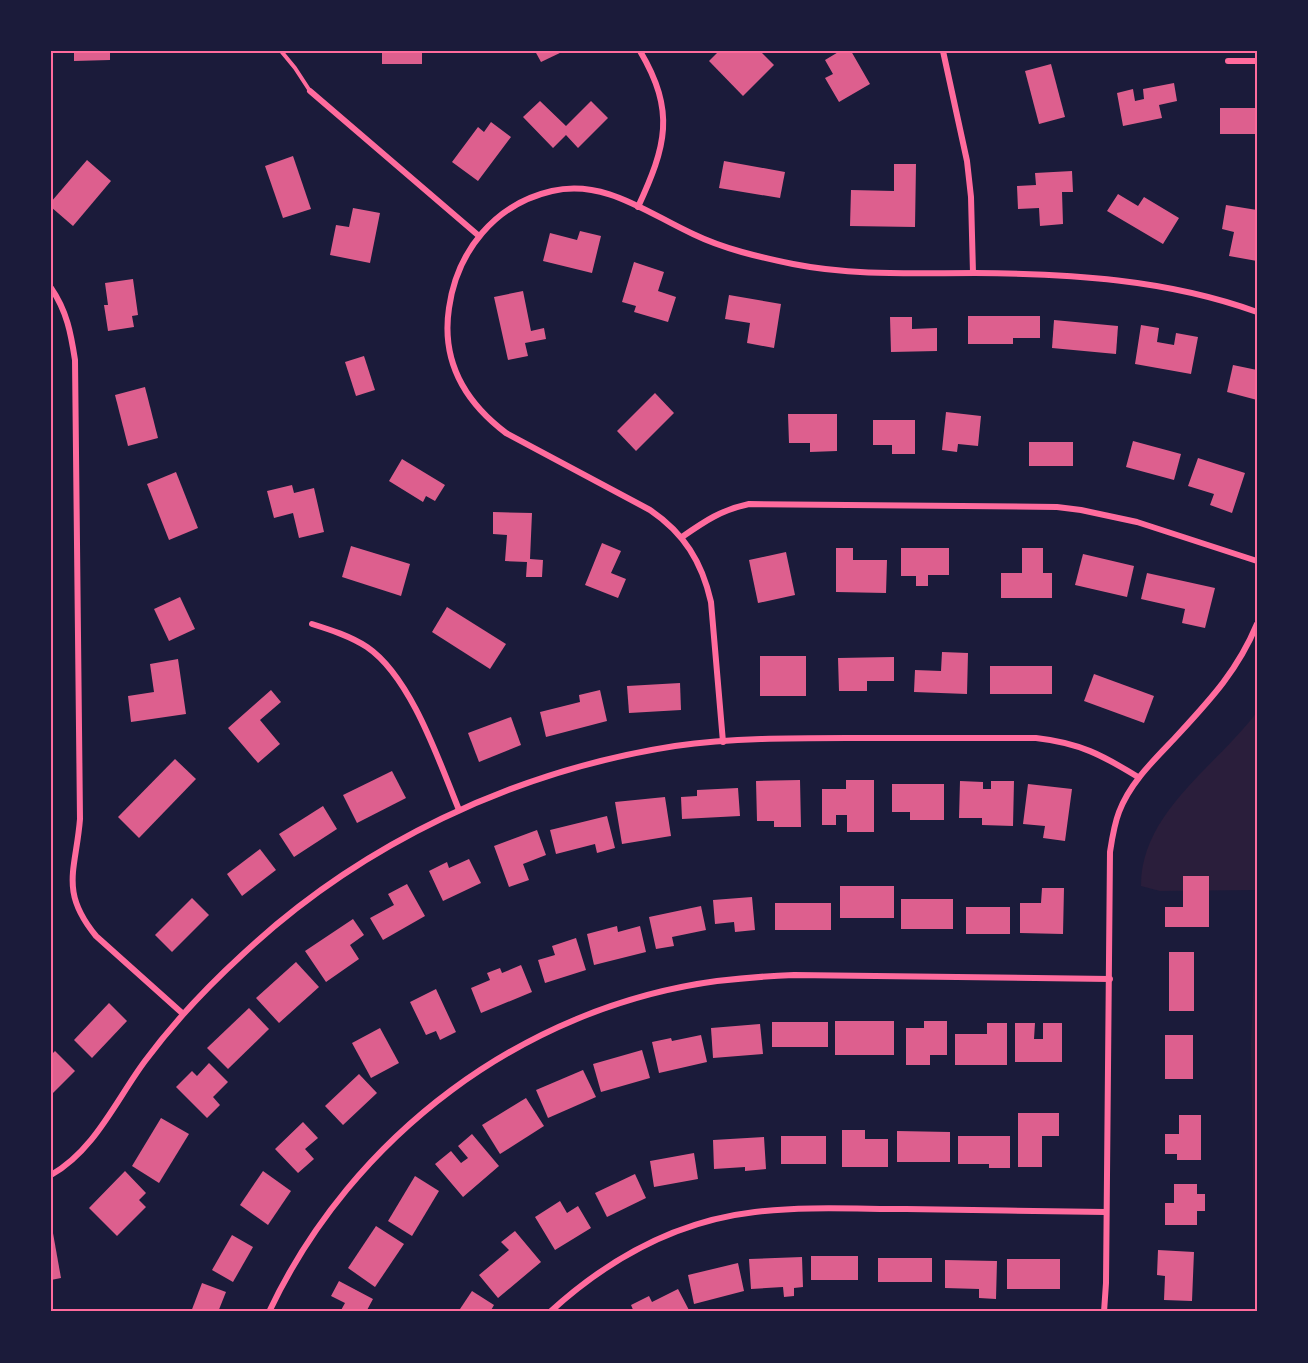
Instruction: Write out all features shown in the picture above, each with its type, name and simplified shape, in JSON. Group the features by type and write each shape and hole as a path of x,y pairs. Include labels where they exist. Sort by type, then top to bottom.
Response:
{"street":[{"path":"638,207 661,151 664,131 661,98 655,79 640,51"},
{"path":"943,51 967,161 971,197 973,273"},
{"path":"1228,61 1257,61"},
{"path":"310,91 479,236"},
{"path":"723,742 711,602 700,564 681,537 667,522 650,510 506,434 487,419 471,401 460,382 448,341 447,319 456,275 465,255 495,219 531,197 573,188 592,189 614,195 695,235 729,248 801,266 858,272 1058,274 1126,280 1205,296 1257,312"},
{"path":"51,288 64,311 70,328 76,371 80,819 71,882 73,896 82,917 96,936 182,1013"},
{"path":"681,537 715,514 748,504 1057,507 1090,511 1137,522 1257,561"},
{"path":"312,624 347,636 368,648 397,678 425,732 459,810"},
{"path":"1104,1312 1110,852 1119,812 1138,777 1230,675 1257,624"},
{"path":"51,1175 81,1153 135,1074 182,1013 294,909 387,848 459,810 524,785 590,764 676,746 784,738 1036,738 1060,741 1100,754 1138,777"},
{"path":"269,1312 302,1251 327,1214 357,1176 412,1120 478,1071 552,1030 596,1012 642,997 753,977 794,975 1110,979"},
{"path":"550,1312 592,1277 633,1251 670,1233 728,1216 809,1209 1106,1212"}],"lane":[{"path":"280,51 296,68 310,91"}],"shaded area":[{"path":"1257,712 1257,890 1160,891 1141,886 1144,860 1153,835 1167,813"},
{"path":"1257,904 1257,1312 1255,1312 1251,1043"}],"building":[{"path":"74,51 110,51 110,60 74,61"},
{"path":"382,51 422,51 422,64 382,64"},
{"path":"535,51 564,51 541,62"},
{"path":"719,51 760,51 774,65 743,96 709,61"},
{"path":"840,51 851,51 870,84 839,102 825,78 833,74 825,60"},
{"path":"1051,64 1065,117 1039,124 1025,71"},
{"path":"1174,83 1177,101 1159,105 1162,118 1123,126 1117,93 1133,89 1135,101 1144,99 1143,89"},
{"path":"540,101 566,126 591,101 608,118 578,148 566,135 553,148 523,117"},
{"path":"1220,108 1257,108 1257,134 1220,134"},
{"path":"491,122 511,137 478,181 452,162 478,127 484,132"},
{"path":"293,156 311,209 283,218 265,166"},
{"path":"87,160 111,181 73,226 51,207 51,202"},
{"path":"724,161 785,172 780,198 719,188"},
{"path":"894,164 916,164 915,227 850,226 851,190 894,191"},
{"path":"1072,171 1073,192 1062,192 1063,224 1040,226 1039,208 1018,209 1017,186 1036,185 1035,173"},
{"path":"1118,194 1138,206 1144,197 1179,218 1163,244 1107,211"},
{"path":"1226,205 1257,210 1257,261 1229,256 1234,232 1222,229"},
{"path":"353,208 380,213 370,263 330,255 336,225 349,227"},
{"path":"580,231 601,236 592,273 543,261 550,233 577,240"},
{"path":"634,262 664,272 658,291 676,297 668,322 634,312 636,306 622,302"},
{"path":"133,279 138,315 132,316 134,327 108,331 104,305 108,305 105,283"},
{"path":"523,291 531,331 544,328 546,339 525,343 528,356 508,360 494,297"},
{"path":"729,295 781,304 774,348 747,343 750,323 725,319"},
{"path":"968,316 1040,316 1040,338 1013,338 1013,344 968,344"},
{"path":"890,317 912,317 912,329 937,328 937,351 891,352"},
{"path":"1054,320 1118,326 1116,354 1052,348"},
{"path":"1141,325 1159,328 1157,342 1174,345 1176,333 1198,337 1191,374 1135,364"},
{"path":"364,356 375,390 356,396 345,362"},
{"path":"1233,365 1257,370 1257,400 1227,392"},
{"path":"145,387 158,438 128,446 115,395"},
{"path":"655,393 674,413 636,451 617,431"},
{"path":"946,412 981,416 978,446 958,444 957,452 942,450"},
{"path":"788,414 837,414 837,451 810,452 810,443 789,443"},
{"path":"873,420 915,420 915,454 892,454 892,445 873,445"},
{"path":"1133,441 1181,454 1174,480 1126,467"},
{"path":"1029,442 1073,442 1073,466 1029,466"},
{"path":"1198,458 1245,473 1232,513 1210,505 1214,494 1188,486"},
{"path":"402,459 445,485 435,501 426,496 423,502 389,481"},
{"path":"176,472 198,528 169,540 147,484"},
{"path":"292,485 294,493 314,488 324,532 299,538 293,513 274,518 267,491"},
{"path":"493,512 532,513 530,559 543,560 542,577 526,577 527,562 505,561 507,535 493,534"},
{"path":"602,543 621,551 611,573 626,579 618,598 585,585"},
{"path":"351,546 410,564 401,596 342,577"},
{"path":"836,548 853,548 853,560 887,560 886,593 836,592"},
{"path":"901,548 949,548 949,575 928,575 928,586 916,586 916,576 901,576"},
{"path":"1022,548 1043,548 1043,573 1052,573 1052,598 1001,598 1001,573 1022,573"},
{"path":"786,552 795,595 758,603 749,560"},
{"path":"1083,554 1134,566 1127,597 1075,585"},
{"path":"1147,573 1215,588 1205,628 1182,623 1185,609 1141,599"},
{"path":"180,597 195,629 169,641 154,609"},
{"path":"447,607 506,644 490,669 432,632"},
{"path":"942,652 968,653 967,694 914,692 915,670 941,671"},
{"path":"760,656 806,656 806,696 760,696"},
{"path":"894,657 894,681 867,681 867,691 839,691 838,658"},
{"path":"178,659 186,714 131,722 128,696 154,692 150,664"},
{"path":"990,666 1052,666 1052,694 990,694"},
{"path":"1094,674 1154,696 1144,723 1084,701"},
{"path":"680,683 681,710 629,713 627,686"},
{"path":"271,690 281,702 260,720 280,744 258,763 228,728"},
{"path":"600,690 607,721 546,737 540,712 580,702 579,695"},
{"path":"511,717 521,745 479,762 468,733"},
{"path":"175,759 196,779 139,838 118,817"},
{"path":"392,771 406,798 357,823 343,795"},
{"path":"800,780 801,827 774,827 774,821 757,821 756,781"},
{"path":"846,780 874,780 874,832 847,832 847,815 836,815 836,825 822,825 822,789 846,789"},
{"path":"960,781 983,782 983,789 991,789 991,781 1014,781 1013,826 982,825 982,818 959,818"},
{"path":"892,784 944,784 944,820 910,820 910,812 892,812"},
{"path":"1028,784 1072,789 1065,841 1043,838 1045,826 1023,824"},
{"path":"738,788 740,816 682,819 681,797 697,796 697,790"},
{"path":"665,797 671,836 622,844 615,802"},
{"path":"323,806 337,829 294,857 279,834"},
{"path":"607,816 615,848 597,853 595,844 556,854 550,830"},
{"path":"537,830 546,855 523,864 529,880 509,887 494,846"},
{"path":"260,849 276,870 242,896 227,874"},
{"path":"469,859 481,883 443,901 429,871 447,862 449,868"},
{"path":"1183,876 1209,876 1209,927 1165,927 1165,907 1183,907"},
{"path":"407,884 425,916 383,940 370,918 394,905 388,894"},
{"path":"840,886 894,886 894,918 840,918"},
{"path":"1042,888 1064,888 1063,934 1020,933 1020,903 1041,903"},
{"path":"752,897 755,930 735,932 734,922 715,924 713,900"},
{"path":"192,898 209,915 172,952 155,935"},
{"path":"901,899 953,899 953,929 901,929"},
{"path":"775,903 831,903 831,930 775,930"},
{"path":"701,906 706,930 672,937 674,946 656,949 649,917"},
{"path":"966,907 1010,907 1010,934 966,934"},
{"path":"353,919 364,935 350,945 359,959 326,982 305,951"},
{"path":"617,926 618,932 640,926 646,952 594,965 587,934"},
{"path":"576,938 586,970 545,983 538,960 555,955 552,946"},
{"path":"1169,952 1194,952 1194,1011 1169,1011"},
{"path":"296,962 319,987 279,1023 256,998"},
{"path":"521,965 532,992 481,1013 471,988 490,980 487,973 500,968 502,973"},
{"path":"436,989 456,1032 440,1040 436,1031 426,1035 410,1002"},
{"path":"109,1003 127,1021 92,1058 74,1040"},
{"path":"249,1008 269,1029 228,1069 207,1048"},
{"path":"835,1021 894,1021 894,1055 835,1055"},
{"path":"924,1021 947,1021 947,1055 930,1055 930,1065 906,1065 906,1028 924,1028"},
{"path":"772,1022 828,1022 828,1047 772,1047"},
{"path":"987,1023 1007,1023 1007,1065 955,1065 955,1034 987,1034"},
{"path":"1015,1023 1035,1023 1034,1039 1043,1039 1043,1023 1062,1023 1062,1062 1015,1062"},
{"path":"760,1024 763,1054 713,1058 711,1028"},
{"path":"380,1028 399,1063 371,1078 352,1043"},
{"path":"701,1035 707,1062 659,1073 652,1042 671,1038 672,1041"},
{"path":"1165,1035 1193,1035 1193,1079 1165,1079"},
{"path":"642,1050 650,1078 601,1092 593,1064"},
{"path":"55,1051 75,1071 51,1095 51,1055"},
{"path":"209,1063 228,1082 213,1097 220,1105 207,1118 176,1087 192,1071 197,1076"},
{"path":"583,1070 596,1097 548,1118 536,1090"},
{"path":"359,1074 377,1093 343,1125 325,1106"},
{"path":"526,1098 544,1126 500,1154 482,1125"},
{"path":"1018,1113 1059,1113 1059,1136 1042,1136 1042,1167 1018,1167"},
{"path":"1179,1115 1201,1115 1201,1160 1177,1160 1177,1154 1165,1154 1165,1134 1179,1134"},
{"path":"161,1118 189,1134 159,1183 132,1166"},
{"path":"303,1122 318,1138 305,1149 314,1159 298,1173 275,1149"},
{"path":"842,1130 865,1130 865,1139 888,1139 888,1167 842,1167"},
{"path":"897,1131 950,1132 950,1162 897,1162"},
{"path":"472,1134 499,1166 463,1197 435,1164 451,1151 461,1163 468,1158 458,1146"},
{"path":"781,1136 826,1136 826,1164 781,1164"},
{"path":"958,1136 1010,1136 1010,1168 989,1168 989,1164 958,1164"},
{"path":"764,1137 766,1169 745,1171 745,1167 714,1169 713,1140"},
{"path":"694,1153 698,1179 654,1187 650,1161"},
{"path":"125,1171 146,1193 139,1200 146,1207 117,1236 89,1208"},
{"path":"263,1171 291,1191 268,1225 240,1205"},
{"path":"635,1174 646,1198 607,1217 595,1193"},
{"path":"415,1176 439,1191 412,1236 388,1221"},
{"path":"1174,1184 1197,1184 1197,1194 1205,1194 1205,1211 1197,1211 1197,1225 1165,1225 1165,1203 1174,1203"},
{"path":"560,1201 567,1213 578,1206 591,1228 555,1250 535,1217"},
{"path":"51,1222 61,1278 51,1280"},
{"path":"376,1226 404,1244 375,1287 348,1268"},
{"path":"515,1231 541,1262 498,1298 479,1275 509,1250 501,1242"},
{"path":"232,1235 253,1247 233,1282 212,1270"},
{"path":"1158,1250 1194,1252 1192,1301 1164,1300 1165,1276 1157,1275"},
{"path":"811,1256 858,1256 858,1280 811,1280"},
{"path":"802,1257 803,1287 794,1288 794,1296 784,1297 783,1287 751,1289 749,1259"},
{"path":"878,1258 932,1258 932,1282 878,1282"},
{"path":"1007,1259 1060,1259 1060,1289 1007,1289"},
{"path":"945,1260 997,1261 996,1299 979,1298 979,1289 945,1288"},
{"path":"738,1263 744,1291 694,1304 688,1275"},
{"path":"339,1281 373,1299 366,1312 340,1312 345,1303 331,1296"},
{"path":"202,1283 226,1292 218,1312 191,1312"},
{"path":"678,1289 690,1312 634,1312 631,1305 649,1296 652,1302"},
{"path":"472,1291 494,1305 490,1312 458,1312"}]}
